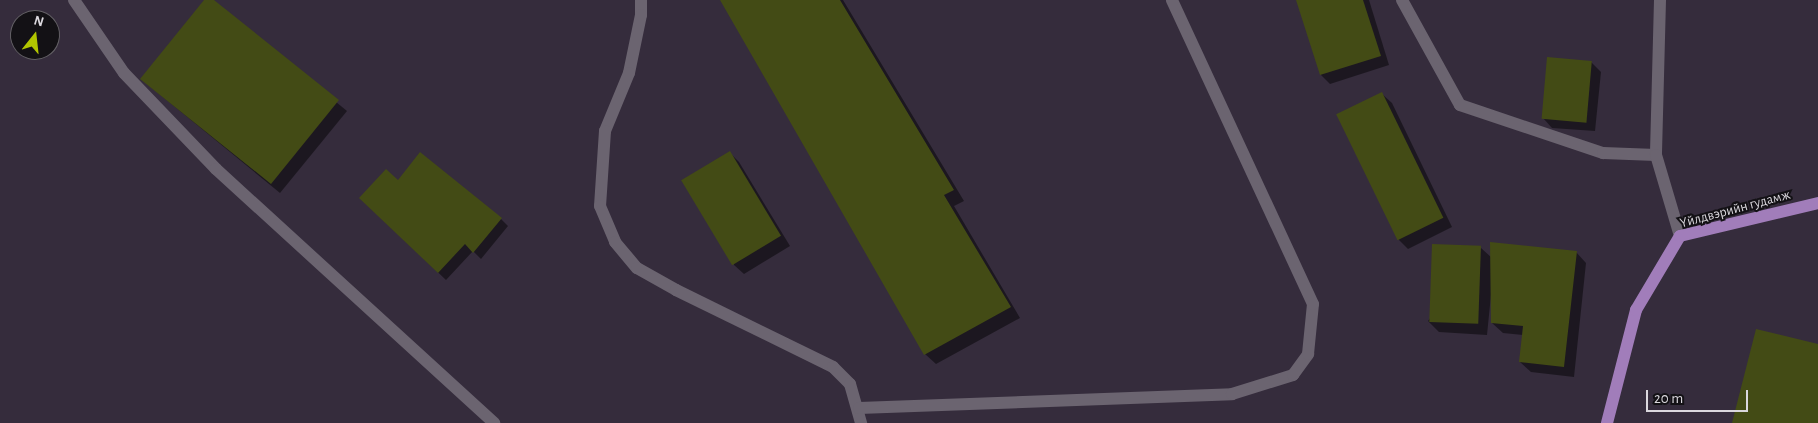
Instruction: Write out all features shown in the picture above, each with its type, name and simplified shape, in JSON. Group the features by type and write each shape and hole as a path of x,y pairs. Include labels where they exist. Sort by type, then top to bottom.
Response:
{"main road":[{"name":"Yйлдвэрийн гудамж","path":"1607,423 1636,310 1680,236 1818,203"}],"street":[{"path":"74,0 124,73 216,169 494,423"},
{"path":"641,0 641,15 629,72 605,130 600,206 615,242 637,268 676,290 833,367 850,384 859,408 861,423"},
{"path":"859,408 1232,394 1293,375 1308,354 1313,304 1172,0"},
{"path":"1402,0 1460,105 1603,153 1656,155"},
{"path":"1660,0 1656,155 1680,236"}],"shaded area":[{"path":"0,0 1818,0 1818,423 0,423"}],"building":[{"path":"204,0 214,0 339,100 271,184 140,79"},
{"path":"720,0 840,0 954,190 944,195 1011,307 924,355"},
{"path":"1296,0 1363,0 1381,56 1320,75"},
{"path":"1547,57 1592,61 1586,123 1542,119"},
{"path":"1382,92 1443,218 1398,240 1336,114"},
{"path":"730,151 781,236 732,265 681,180"},
{"path":"420,152 502,218 473,253 465,244 438,273 359,198 386,169 398,180"},
{"path":"1490,242 1577,251 1564,367 1519,362 1523,326 1491,323"},
{"path":"1432,244 1481,246 1478,324 1429,322"},
{"path":"1756,329 1818,344 1818,423 1732,423"}]}
